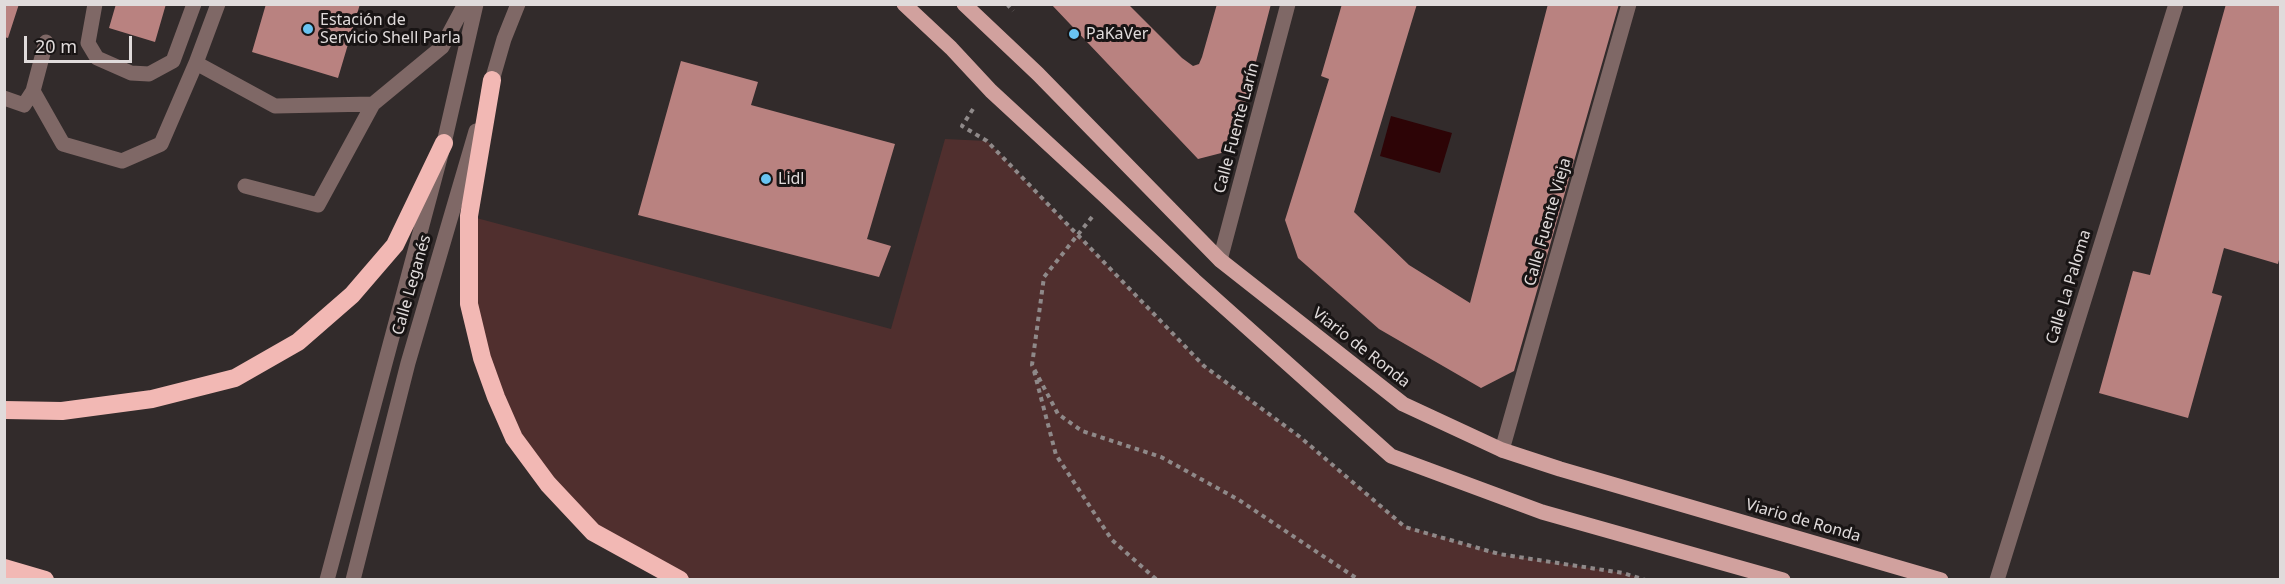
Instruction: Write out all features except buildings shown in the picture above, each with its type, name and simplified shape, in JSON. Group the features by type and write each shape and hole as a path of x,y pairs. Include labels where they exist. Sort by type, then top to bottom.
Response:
{"highway":[{"path":"492,80 469,216 469,293 482,358 496,397 514,438 548,484 593,532 681,579"},
{"path":"4,410 62,411 152,399 235,378 298,342 352,295 395,244 444,143"},
{"path":"4,568 45,579"}],"main road":[{"path":"904,4 951,48 991,91 1194,280 1391,456 1542,512 1783,579"},
{"name":"Viario de Ronda","path":"964,4 1038,74 1220,260 1403,404 1502,450 1560,469 1941,579"}],"street":[{"path":"95,4 88,43 97,58 131,73 149,74 173,61 194,4"},
{"path":"33,91 63,144 122,161 161,144 196,63 218,4"},
{"path":"245,186 318,205 373,104 442,47 465,4"},
{"name":"Calle Leganés","path":"327,577 444,143 476,4"},
{"name":"Calle Leganés","path":"353,579 408,363 504,39 518,4"},
{"name":"Calle Fuente Larín","path":"1220,260 1288,4"},
{"name":"Calle Fuente Vieja","path":"1502,450 1629,4"},
{"name":"Calle La Paloma","path":"1997,579 2176,4"},
{"path":"4,98 24,105 33,91 46,42"},
{"path":"196,63 275,106 373,104"}],"path":[{"path":"1107,198 1044,277 1032,364 1056,455 1112,540 1157,579"},
{"path":"1032,364 1058,414 1082,431 1161,457 1239,500 1359,579"}],"shaded area":[{"path":"1391,116 1452,133 1440,173 1380,156"},
{"path":"945,139 987,141 1204,366 1300,437 1405,526 1499,554 1623,573 1645,579 672,579 593,532 548,484 482,358 469,216 891,329"}],"place":[{"name":"Estación de Servicio Shell Parla","path":"308,29"},
{"name":"PaKaVer","path":"1074,34"},
{"name":"Lidl","path":"766,179"}]}
